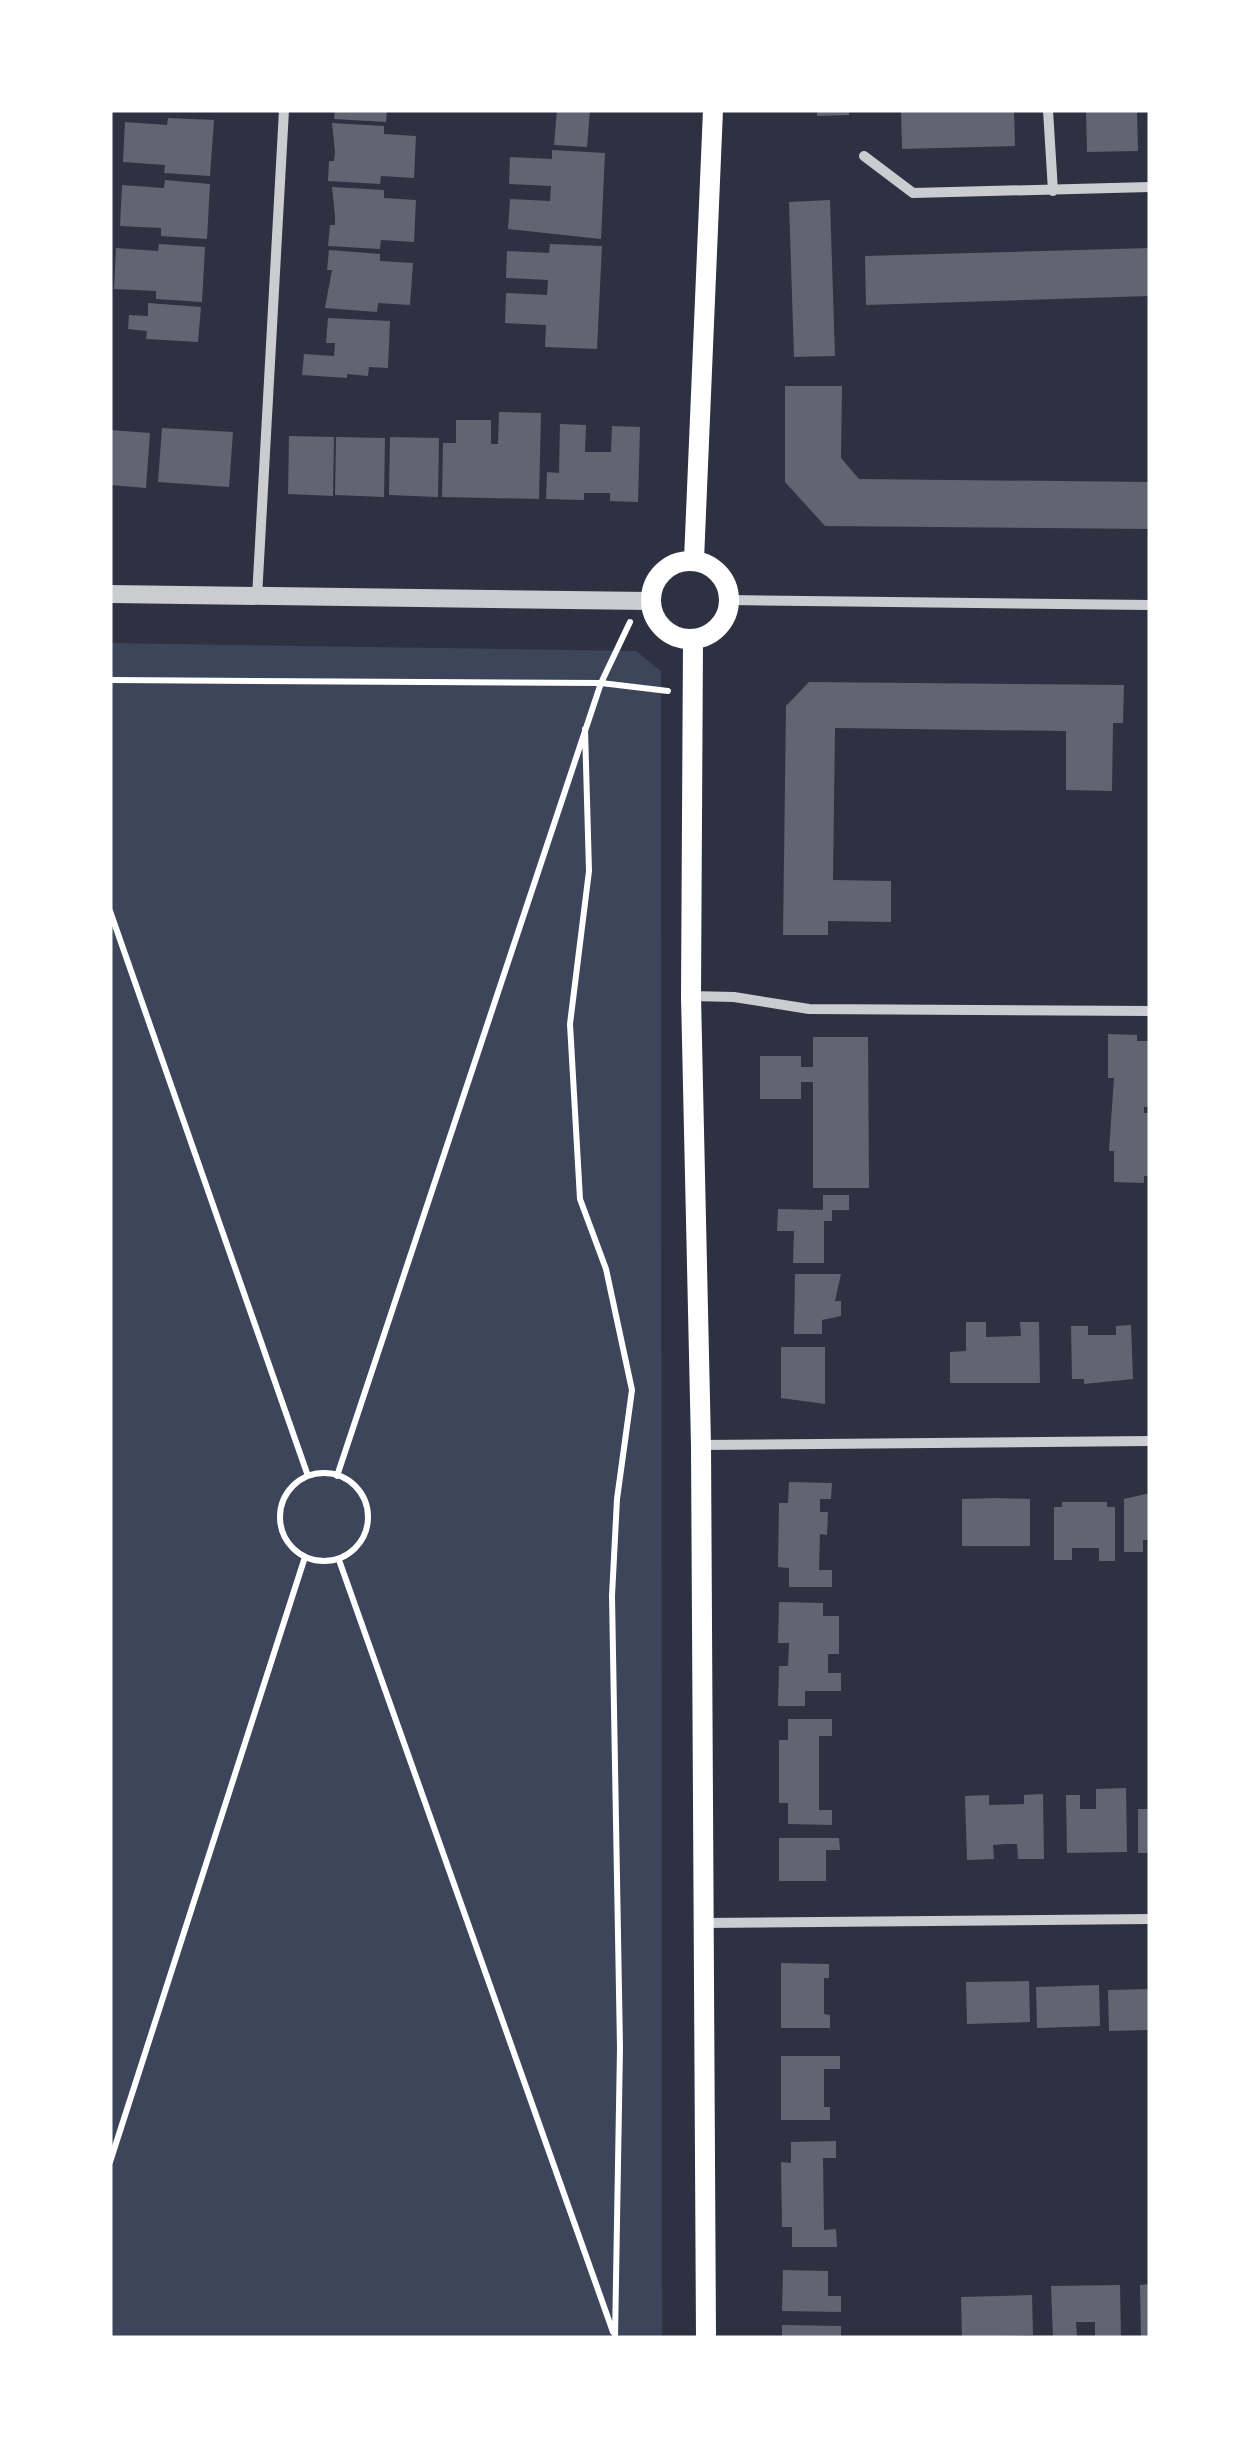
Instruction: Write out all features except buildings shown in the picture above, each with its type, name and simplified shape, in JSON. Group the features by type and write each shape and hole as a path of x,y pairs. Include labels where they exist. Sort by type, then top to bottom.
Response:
{"main road":[{"path":"694,560 713,110"},
{"path":"694,560 716,569 726,582 730,600 724,622 710,634 693,640 662,628 639,600 662,571 678,562 694,560"},
{"path":"693,640 691,996 701,1445 706,2338"}],"street":[{"path":"257,598 284,110"},
{"path":"1048,110 1053,191"},
{"path":"864,156 913,194 1150,187"},
{"path":"110,594 639,600"},
{"path":"730,600 1150,605"},
{"path":"691,996 734,996 809,1009 1150,1012"},
{"path":"701,1445 1150,1441"},
{"path":"703,1923 1150,1919"}],"path":[{"path":"337,1476 601,683 630,630 639,600"},
{"path":"110,680 601,683 693,694"},
{"path":"586,729 589,871 570,1024 580,1198 606,1269 632,1390 617,1499 611,1666 620,2048 615,2338"},
{"path":"110,911 308,1476"},
{"path":"308,1476 337,1476 360,1491 368,1514 358,1546 338,1560 305,1557 285,1538 280,1516 289,1490 308,1476"},
{"path":"110,2162 305,1557"},
{"path":"338,1560 615,2338"}],"shaded area":[{"path":"110,643 636,651 661,671 662,2338 110,2338"}]}
